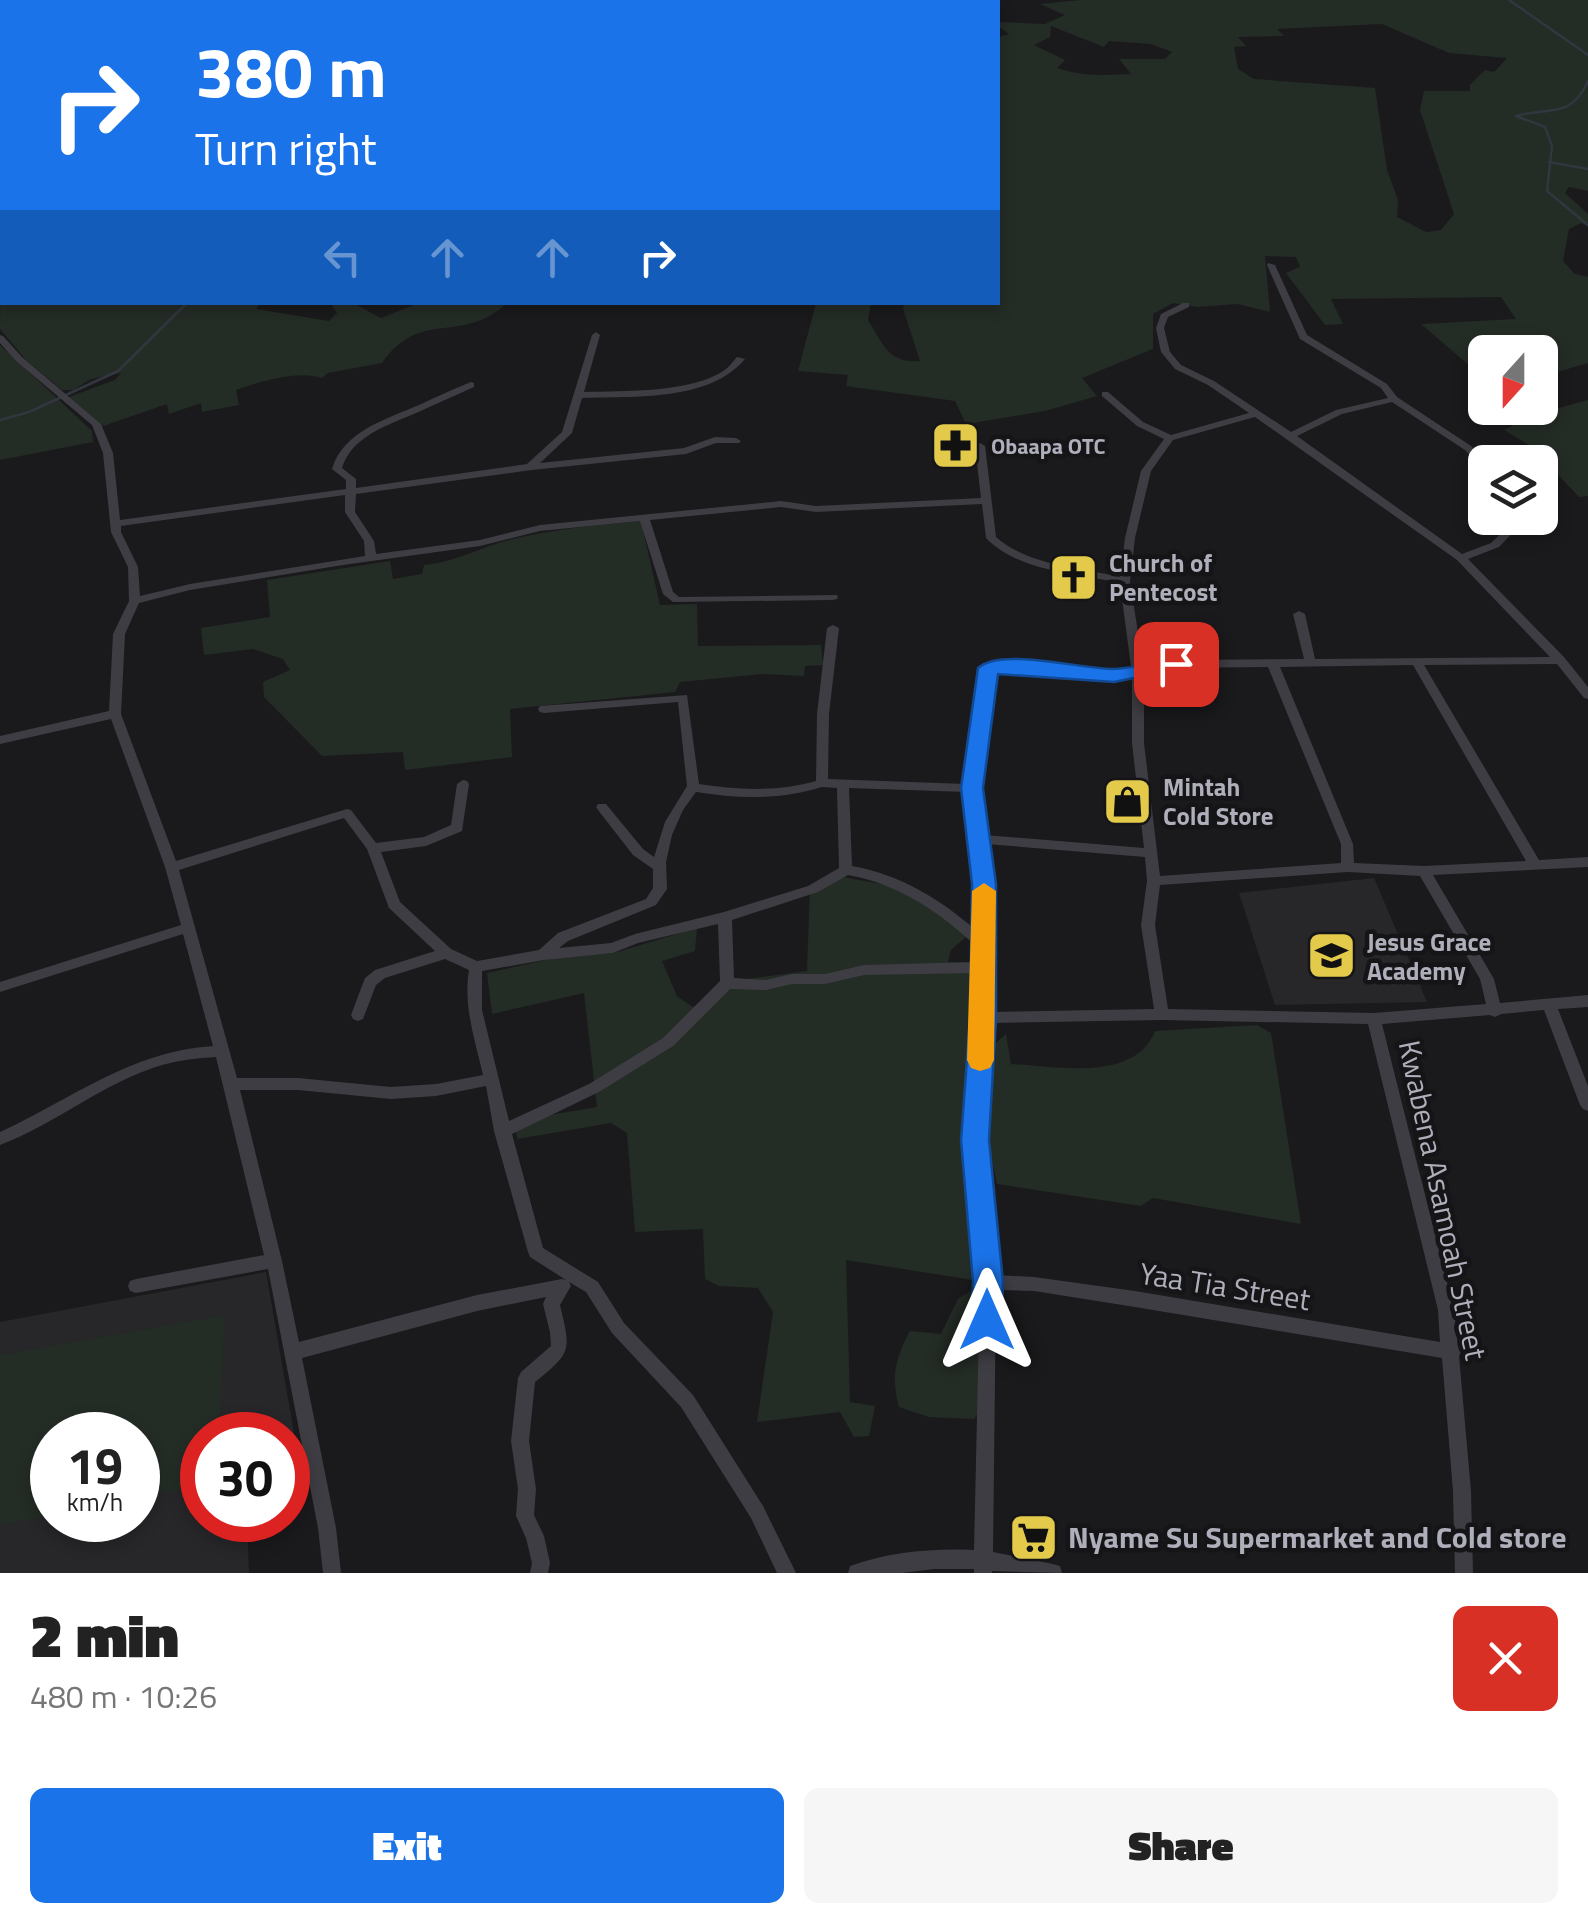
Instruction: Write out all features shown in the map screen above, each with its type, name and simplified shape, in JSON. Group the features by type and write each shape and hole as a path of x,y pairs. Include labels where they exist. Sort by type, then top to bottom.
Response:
{"street":[{"path":"1271,265 1303,337 1384,386 1394,399 1468,448"},
{"path":"1186,305 1164,316 1160,328 1166,352 1178,367 1211,383 1290,436 1461,558 1588,694"},
{"path":"530,467 566,433 596,334"},
{"path":"0,338 96,424 108,453 116,524 133,568 135,601 119,634 114,714 172,867 230,1084 274,1261 327,1528 332,1573"},
{"path":"580,395 692,386 720,378 734,369 740,358"},
{"path":"371,558 369,541 350,512 353,489 347,474 336,466 357,438 471,385"},
{"path":"1104,394 1140,424 1170,438"},
{"path":"1290,436 1340,412 1394,399"},
{"path":"1162,1014 1148,925 1154,881 1138,743 1138,672 1125,581 1130,538 1146,471 1170,438 1256,414"},
{"path":"116,524 353,489 686,451 715,440 736,441"},
{"path":"980,446 991,538 999,548 1025,558 1125,581"},
{"path":"135,601 170,591 480,543 560,525 781,504 816,509 987,501"},
{"path":"644,517 668,594 678,600 833,597"},
{"path":"1461,558 1496,545 1506,535"},
{"path":"1299,614 1310,661"},
{"path":"822,782 823,714 834,628"},
{"path":"982,1566 988,1282 975,1140 983,1018 984,884 972,788 989,668 1028,667 1090,676 1176,664 1560,660"},
{"path":"1416,661 1536,866"},
{"path":"1272,662 1347,844 1348,866"},
{"path":"543,955 563,937 651,902 660,889 657,866 677,806 693,787 683,698 544,709"},
{"path":"0,740 114,714"},
{"path":"693,787 718,792 773,792 801,790 822,782 843,786 972,788"},
{"path":"373,848 447,835 457,828 463,784"},
{"path":"843,786 846,870"},
{"path":"602,807 638,852 657,866"},
{"path":"172,867 347,813 373,848 394,905 446,953 476,967 614,948 635,938 725,918 813,889 846,870 878,873 909,888 984,946"},
{"path":"978,839 1152,853"},
{"path":"1154,881 1348,866 1424,871 1588,862"},
{"path":"1424,871 1487,979 1495,1011"},
{"path":"502,1131 594,1088 668,1042 727,982 725,918"},
{"path":"0,987 187,928"},
{"path":"358,1015 370,982 380,974 446,953"},
{"path":"476,967 473,982 478,1026 536,1252 585,1281 603,1301 618,1328 696,1415 757,1512 787,1573"},
{"path":"727,982 766,986 864,970 984,967"},
{"path":"983,1018 1162,1014 1374,1019 1588,1001"},
{"path":"1549,1005 1588,1105"},
{"name":"Kwabena Asamoah Street","path":"1374,1019 1416,1182 1452,1352 1464,1573"},
{"path":"0,1139 32,1125 89,1088 144,1065 187,1050 221,1050"},
{"path":"230,1084 298,1084 391,1093 436,1090 491,1079"},
{"path":"136,1286 274,1261"},
{"path":"292,1352 477,1304 585,1281"},
{"name":"Yaa Tia Street","path":"988,1282 1034,1284 1135,1299 1452,1352"},
{"path":"539,1573 541,1563 525,1516 522,1421 528,1378 558,1353 563,1339 551,1304 562,1286"},
{"path":"857,1573 920,1558 1053,1573"}],"shaded area":[{"path":"1080,0 1588,0 1588,191 1569,187 1565,193 1588,214 1588,226 1581,223 1569,229 1563,261 1575,274 1588,277 1588,363 1558,372 1558,335 1468,335 1468,364 1421,324 1516,319 1501,297 1331,299 1343,324 1325,325 1286,273 1300,267 1296,257 1265,256 1270,312 1238,304 1197,307 1173,303 1153,314 1153,349 1082,378 1097,396 1045,411 966,424 955,401 846,386 848,375 798,371 815,305 871,305 868,320 883,344 894,356 920,361 904,305 1000,305 1000,36 1009,34 1000,27 1000,22 1045,24 1065,15 1040,4","holes":["1382,24 1449,53 1507,58 1494,72 1485,70 1470,85 1470,91 1424,91 1420,110 1454,214 1441,230 1426,232 1397,217 1398,200 1387,170 1375,88 1254,79 1238,69 1234,47 1246,46 1238,37 1284,36 1277,29","1051,26 1104,47 1109,41 1151,44 1172,52 1165,59 1119,59 1131,74 1094,75 1057,68 1065,60 1034,45 1050,37"]},
{"path":"0,305 259,305 256,309 329,321 337,313 332,305 357,305 381,318 414,305 504,305 474,323 412,336 382,363 328,373 322,378 291,376 257,383 236,390 239,405 202,412 201,403 169,414 167,404 103,426 69,397 115,380 121,373 91,379 73,390 62,390 26,360 0,329"},
{"path":"0,345 92,431 93,442 0,460"},
{"path":"1588,400 1588,496 1579,497 1558,475 1558,445 1529,445 1504,430 1514,425 1558,425 1558,408"},
{"path":"641,521 660,605 697,604 698,646 821,645 823,665 805,666 804,676 762,674 680,682 675,692 510,709 512,757 405,770 403,752 322,756 264,697 263,682 290,670 283,659 253,649 204,655 201,628 270,617 267,580 390,561 393,579 422,574 424,565 510,540"},
{"path":"843,877 902,888 967,936 951,950 948,962 965,963 973,971 963,1149 973,1280 846,1260 850,1402 875,1406 869,1436 854,1437 840,1412 757,1422 773,1312 758,1288 719,1286 705,1279 703,1229 635,1232 627,1133 611,1123 517,1139 515,1121 597,1107 584,993 492,1014 487,973 555,958 614,953 697,928 695,951 662,961 677,996 700,1012 733,981 807,971 810,885"},
{"name":"Jesus Grace Academy","path":"1374,878 1427,1002 1275,1005 1239,893"},
{"path":"1257,1025 1271,1033 1301,1224 1153,1198 1141,1206 997,1184 983,1118 989,1049 1006,1034 1011,1064 1092,1068 1130,1058 1145,1047 1155,1031"},
{"path":"266,1272 290,1412 180,1412 180,1542 248,1542 249,1573 0,1573 0,1322"},
{"path":"971,1291 979,1295 982,1323 979,1411 974,1419 929,1417 899,1407 896,1368 910,1331 941,1334 958,1299"},
{"path":"225,1315 220,1412 180,1412 180,1490 160,1494 160,1412 30,1412 30,1519 0,1525 0,1355"}],"waterway":[{"path":"1509,0 1588,55"},
{"path":"1550,162 1552,146 1545,127 1516,116 1566,107 1588,81"},
{"path":"1550,162 1588,169"},
{"path":"1550,162 1547,191 1588,225"},
{"path":"0,420 29,412 118,371 185,305"}],"slow traffic":[{"path":"980,1060 984,891"}],"place":[{"name":"Obaapa OTC","path":"956,446"},
{"name":"Church of Pentecost","path":"1074,577"},
{"name":"Mintah Cold Store","path":"1128,801"},
{"name":"Jesus Grace Academy","path":"1332,956"},
{"name":"Nyame Su Supermarket and Cold store","path":"1033,1537"}],"route":[{"path":"987,1320 988,1282 975,1140 983,1018 984,884 972,788 989,668 1028,667 1114,676 1176,664"}]}
